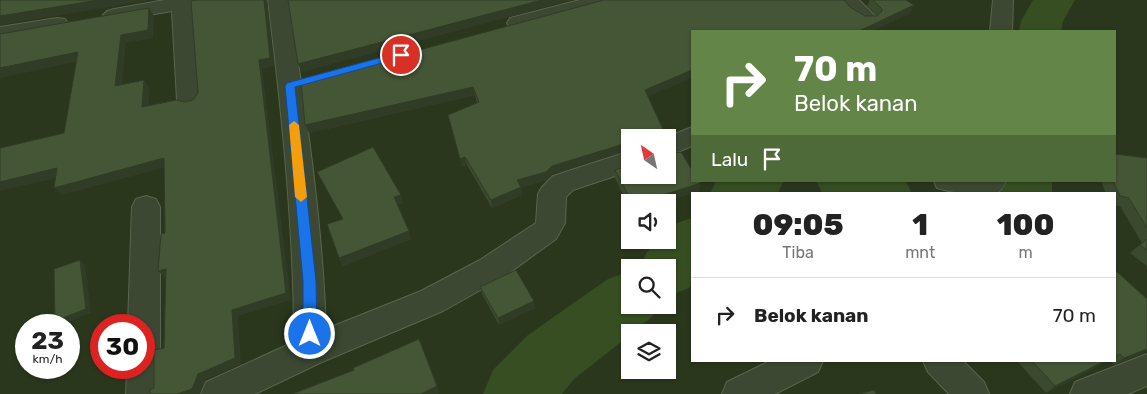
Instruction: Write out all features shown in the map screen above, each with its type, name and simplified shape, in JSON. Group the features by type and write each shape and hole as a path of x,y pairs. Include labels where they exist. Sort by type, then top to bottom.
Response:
{"street":[{"path":"278,0 300,83 309,281 310,351"},
{"path":"499,28 604,0"},
{"path":"847,0 866,18"},
{"path":"1001,30 1002,0"},
{"path":"0,34 192,2 189,100"},
{"path":"676,143 691,136"},
{"path":"218,394 310,351 432,301 491,269 546,231 551,223 552,194 563,183 621,164"},
{"path":"957,182 987,185 992,182"},
{"path":"145,314 146,207"},
{"path":"739,394 804,362"},
{"path":"941,362 972,394"},
{"path":"1087,394 1147,370"},
{"path":"143,394 144,379"}],"building":[{"path":"0,0 99,0 0,16"},
{"path":"264,0 270,58 259,60 286,293 232,310 235,358 198,374 192,389 177,394 150,394 150,390 154,388 155,350 164,348 166,269 158,271 161,234 165,233 164,158 54,188 57,168 0,182 0,148 64,133 78,52 0,68 0,34 149,8 148,30 121,35 115,86 144,80 142,107 176,100 184,102 193,100 198,93 191,1"},
{"path":"288,0 542,0 298,64"},
{"path":"604,0 844,0 850,7 865,16 877,16 882,11 873,0 906,0 914,5 861,30 691,30 691,70 645,90 663,129 621,129 621,145 552,166 546,172 517,180 521,187 491,200 465,157 460,159 448,115 479,102 473,87 305,125 301,82"},
{"path":"373,147 401,195 394,197 409,231 339,258 327,224 343,219 317,172"},
{"path":"681,152 691,168 691,182 701,183 666,194 628,194 622,184 676,184 676,153"},
{"path":"1116,154 1147,158 1147,228 1129,198 1120,196 1113,182 1116,182"},
{"path":"621,168 621,181 615,170"},
{"path":"1147,239 1147,250 1140,245"},
{"path":"80,260 86,309 73,314 55,314 54,269"},
{"path":"516,270 534,301 498,318 480,287"},
{"path":"1116,271 1147,299 1147,349 1124,358 1120,354 1116,356"},
{"path":"419,339 437,386 421,394 292,394 354,370 353,368"},
{"path":"1033,362 1103,362 1055,386"},
{"path":"874,390 876,394 859,394"}],"waterway":[{"path":"1040,30 1042,21 1054,0"},
{"path":"740,192 755,182"},
{"path":"846,182 879,192"},
{"path":"1025,182 1025,192"},
{"path":"676,261 691,243"},
{"path":"517,394 551,357 621,305"}],"slow traffic":[{"path":"294,125 301,197"}],"route":[{"path":"310,334 309,281 290,86 401,55"}]}
